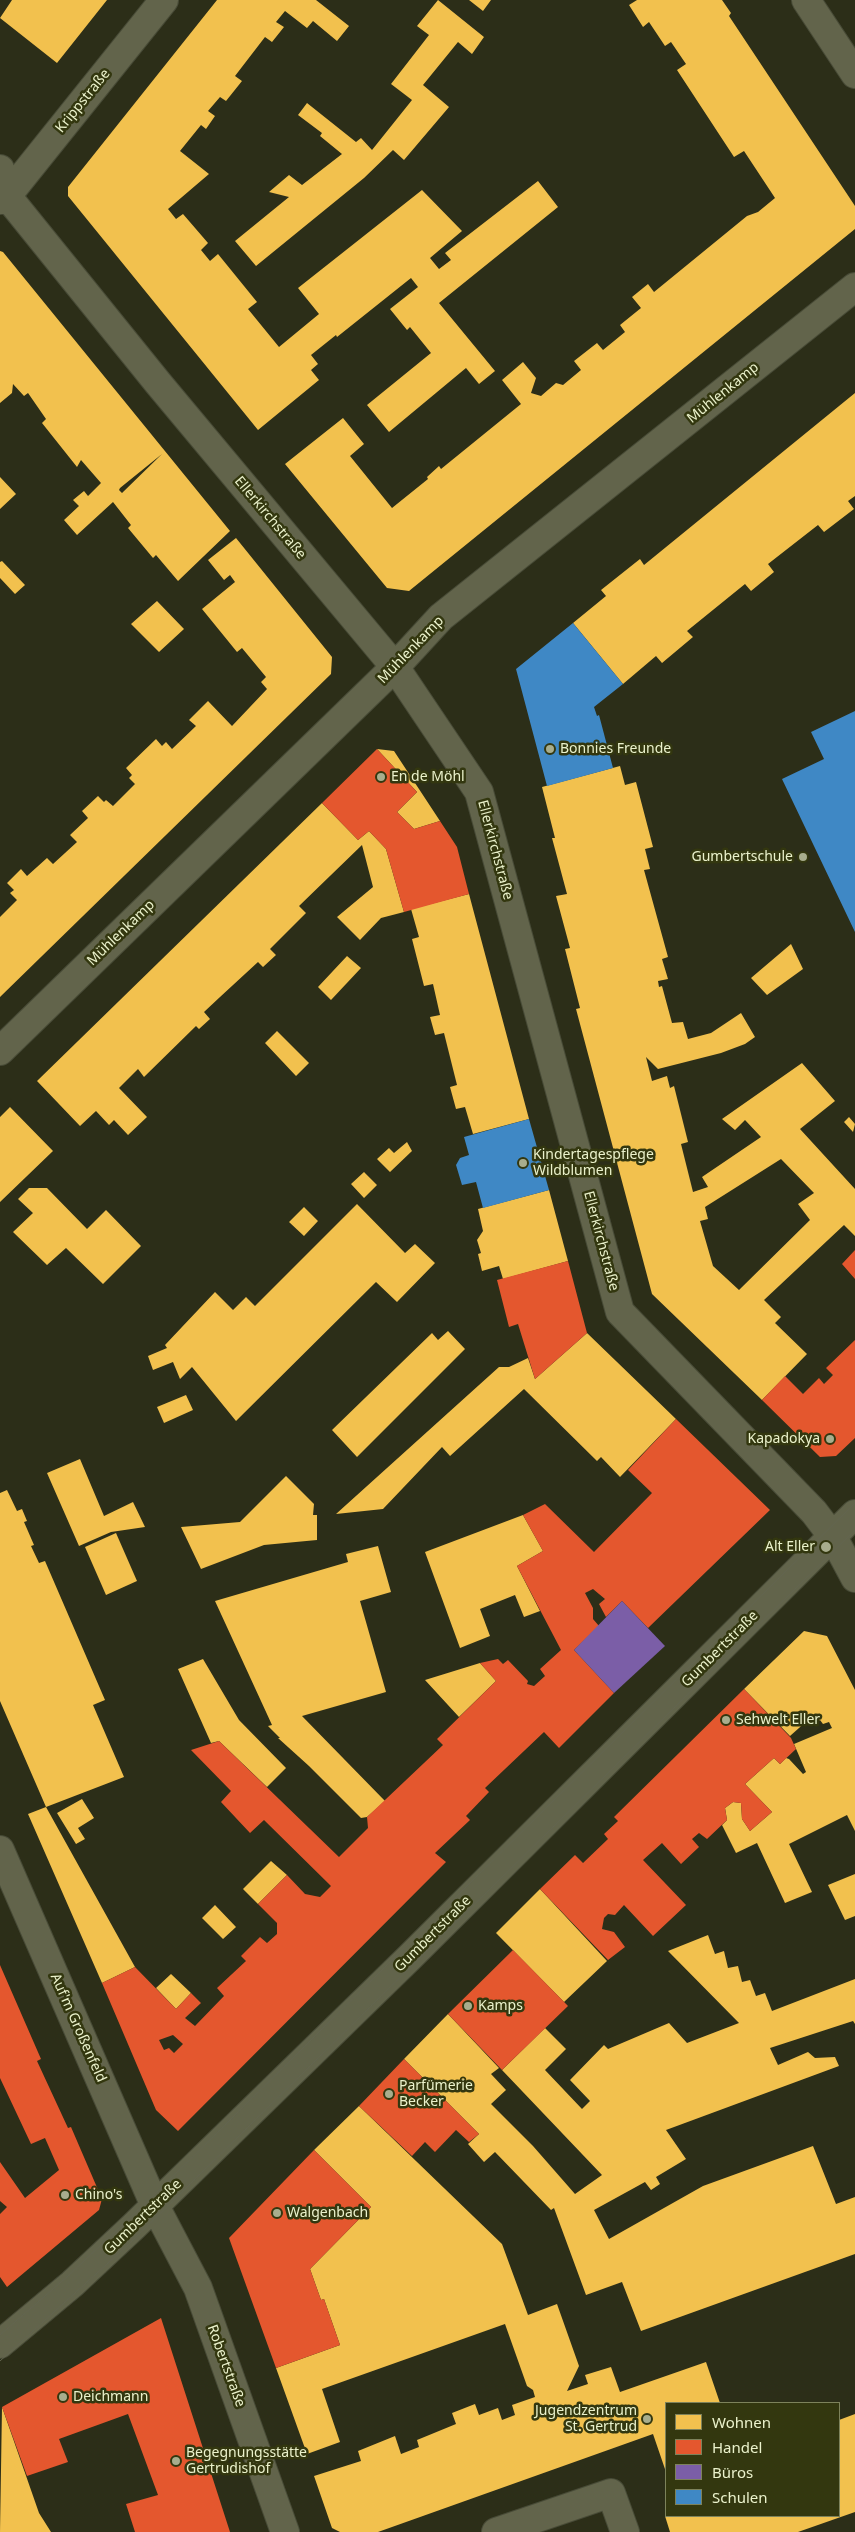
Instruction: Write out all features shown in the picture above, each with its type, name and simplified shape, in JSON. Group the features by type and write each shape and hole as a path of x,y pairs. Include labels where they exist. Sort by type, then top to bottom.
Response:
{"street":[{"name":"Krippstraße","path":"3,198 164,0"},
{"path":"806,0 855,74"},
{"name":"Ellerkirchstraße","path":"0,169 3,198 395,667 479,792 620,1312 794,1490 833,1537 855,1578"},
{"name":"Mühlenkamp","path":"0,1051 395,667 441,617 855,287"},
{"name":"Gumbertstraße","path":"0,2344 72,2284 155,2206 403,1964 855,1514"},
{"name":"Auf'm Großenfeld","path":"0,1850 155,2206"},
{"name":"Robertstraße","path":"155,2206 198,2288 286,2532"},
{"path":"496,2532 611,2493 625,2532"}],"building: Wohnen":[{"path":"12,0 107,0 57,63 0,18"},
{"path":"217,0 316,0 349,26 337,41 313,21 307,28 285,11 276,22 284,27 272,42 265,37 235,76 242,81 226,101 220,97 208,111 215,116 206,129 201,125 180,151 209,174 168,209 176,219 183,214 208,243 201,250 210,261 218,254 257,302 248,309 279,347 319,314 298,288 422,190 462,231 430,258 439,269 451,260 445,253 538,181 558,207 439,303 495,371 479,384 466,368 389,432 367,405 431,353 410,327 407,330 390,309 418,287 411,278 337,337 336,335 311,355 318,364 311,370 319,380 258,430 68,196 68,187"},
{"path":"438,0 484,37 472,54 458,42 423,85 449,107 404,160 393,150 364,178 256,266 235,241 289,197 269,192 289,175 302,185 342,154 320,136 322,133 298,115 307,103 356,142 361,138 372,150 412,100 391,84 429,35 417,26"},
{"path":"469,0 491,0 483,11"},
{"path":"637,0 722,0 731,13 729,16 855,206 855,229 409,591 387,588 285,464 343,418 364,444 350,456 392,508 428,479 427,477 439,466 441,469 521,404 502,380 523,362 536,378 531,393 541,396 556,383 563,385 581,370 574,361 597,343 603,350 625,332 620,325 641,308 632,297 648,284 654,292 747,216 758,212 775,198 744,151 734,157 677,70 686,64 671,42 665,46 649,22 643,27 629,5"},
{"path":"0,251 3,252 230,531 178,581 156,555 153,558 128,528 131,525 113,502 77,535 64,520 79,506 73,500 84,491 88,496 101,483 81,460 77,467 42,423 46,419 28,393 24,396 13,384 12,393 0,403","holes":["162,454 122,493 119,490 120,488"]},
{"path":"855,393 855,496 848,501 854,509 824,532 818,525 768,564 774,572 751,591 745,584 687,631 693,637 662,663 656,656 623,684 573,623 606,596 601,590 640,559 644,565"},
{"path":"0,477 16,494 0,509"},
{"path":"236,538 332,657 331,674 0,997 0,917 17,900 10,893 14,890 7,883 21,869 27,876 47,858 53,864 77,842 70,835 88,818 82,811 98,796 104,802 106,800 113,806 135,784 129,778 132,775 126,768 156,739 162,746 166,742 172,749 196,726 189,720 208,701 232,726 267,689 261,682 266,677 242,648 237,652 202,609 235,582 230,575 224,580 208,560"},
{"path":"2,561 25,585 15,594 0,578 0,562"},
{"path":"157,601 184,629 159,652 131,624"},
{"path":"377,749 394,751 440,821 414,829 397,812 417,792"},
{"path":"620,766 625,785 636,782 653,847 645,849 650,869 644,870 668,957 662,959 668,979 658,981 659,987 662,986 672,1023 683,1022 688,1039 711,1033 741,1013 755,1037 745,1044 721,1053 658,1069 646,1057 652,1081 667,1076 670,1088 674,1086 688,1142 681,1144 693,1192 708,1187 702,1177 761,1137 745,1120 735,1130 722,1119 802,1063 835,1101 800,1129 855,1189 855,1236 844,1225 764,1300 781,1317 775,1323 807,1354 762,1400 652,1294 576,1009 580,1008 565,949 570,948 556,896 567,894 552,838 555,838 542,787","holes":["781,1159 814,1193 798,1204 810,1220 739,1290 713,1266 700,1221 708,1219 705,1207"]},
{"path":"322,803 358,840 369,831 386,849 404,912 381,918 360,940 337,917 373,887 362,845 299,906 306,913 270,949 276,955 263,967 258,962 220,997 204,1012 210,1019 199,1029 196,1026 144,1077 138,1069 119,1088 147,1117 128,1135 114,1120 109,1125 96,1111 80,1126 37,1081"},
{"path":"469,894 529,1119 473,1134 465,1107 456,1109 450,1087 457,1085 444,1033 435,1035 430,1017 440,1015 433,984 424,986 412,939 419,937 411,909"},
{"path":"791,944 803,969 767,995 751,978"},
{"path":"347,956 361,968 331,1000 318,987"},
{"path":"277,1031 309,1063 296,1076 265,1043"},
{"path":"10,1107 53,1151 0,1202 0,1117"},
{"path":"849,1117 855,1124 853,1132 844,1122"},
{"path":"407,1142 412,1151 390,1172 377,1159 389,1148 394,1153"},
{"path":"364,1172 377,1185 364,1198 351,1184"},
{"path":"29,1188 47,1188 87,1229 106,1210 141,1246 103,1284 66,1248 47,1265 13,1232 33,1213 18,1199"},
{"path":"549,1190 568,1261 503,1279 499,1266 482,1271 478,1254 481,1253 477,1240 483,1231 478,1209"},
{"path":"357,1204 405,1253 415,1244 435,1263 397,1302 376,1282 236,1421 192,1367 180,1379 173,1362 153,1370 148,1356 167,1348 165,1345 215,1292 233,1310 246,1297 255,1306"},
{"path":"304,1207 318,1221 304,1236 289,1222"},
{"path":"448,1331 465,1349 357,1457 332,1430 432,1333 438,1340"},
{"path":"587,1333 676,1419 620,1477 601,1457 597,1461 524,1389 450,1456 442,1447 383,1509 336,1514 499,1367 509,1367 528,1358 535,1379"},
{"path":"186,1395 193,1410 164,1423 157,1407"},
{"path":"80,1459 104,1516 133,1502 145,1527 111,1532 79,1546 47,1473"},
{"path":"286,1476 314,1504 313,1515 317,1515 317,1540 264,1545 201,1569 181,1527 240,1522"},
{"path":"7,1490 17,1511 22,1509 27,1521 24,1522 34,1545 31,1546 39,1563 45,1561 105,1700 93,1705 124,1777 46,1807 0,1701 0,1493"},
{"path":"523,1515 543,1551 517,1566 540,1611 524,1617 515,1595 480,1609 490,1636 460,1648 425,1552"},
{"path":"116,1533 137,1581 106,1595 85,1547"},
{"path":"378,1546 391,1592 360,1601 386,1692 302,1716 385,1801 367,1817 361,1818 268,1726 272,1725 215,1601 348,1562 346,1554"},
{"path":"804,1631 827,1636 855,1690 855,1831 847,1815 789,1844 812,1892 785,1903 757,1843 736,1853 722,1825 727,1820 725,1808 733,1802 741,1803 742,1819 750,1831 772,1812 745,1784 774,1758 780,1764 786,1758 789,1759 803,1774 806,1772 794,1744 832,1728 829,1722 823,1724 820,1720 812,1724 808,1720 790,1736 744,1689"},
{"path":"203,1659 239,1720 286,1768 267,1787 219,1741 211,1743 178,1669"},
{"path":"480,1663 496,1681 459,1717 425,1680"},
{"path":"82,1799 94,1818 78,1828 85,1839 76,1844 57,1813"},
{"path":"46,1807 135,1967 102,1983 28,1814"},
{"path":"271,1861 287,1875 258,1904 243,1889"},
{"path":"855,1874 855,1916 845,1920 828,1885"},
{"path":"540,1889 607,1961 564,2002 496,1933"},
{"path":"215,1905 236,1927 223,1939 202,1918"},
{"path":"708,1935 715,1954 724,1951 728,1968 738,1966 742,1982 750,1980 756,1996 765,1993 772,2011 855,1979 855,2024 853,2021 770,2048 778,2065 808,2052 815,2058 835,2057 839,2066 666,2130 686,2159 656,2177 660,2184 651,2190 645,2182 594,2210 609,2239 703,2186 813,2146 836,2204 855,2197 855,2254 641,2331 622,2282 586,2295 554,2208 551,2210 495,2152 484,2162 468,2144 479,2134 404,2059 448,2014 499,2068 491,2074 506,2090 491,2104 533,2146 575,2194 602,2175 502,2070 545,2028 566,2049 545,2070 582,2109 590,2101 570,2080 604,2045 608,2049 669,2023 687,2043 739,2023 668,1951"},
{"path":"171,1974 191,1993 176,2009 156,1988"},
{"path":"359,2106 502,2244 528,2315 557,2304 579,2366 567,2391 588,2384 585,2375 611,2367 620,2392 706,2362 720,2402 665,2402 665,2469 653,2434 378,2532 340,2532 332,2528 314,2476 361,2461 358,2451 395,2436 401,2454 419,2447 417,2440 456,2424 452,2413 475,2404 479,2415 498,2408 502,2420 515,2415 512,2405 535,2397 533,2390 527,2386 505,2324 322,2389 340,2442 307,2454 276,2368 340,2345 324,2299 321,2300 310,2269 371,2207 314,2150"},
{"path":"2,2407 39,2513 51,2532 0,2532"},
{"path":"855,2414 855,2512 798,2532 670,2532 665,2517 840,2517 840,2420"}],"building: Handel":[{"path":"377,749 417,792 397,812 414,829 440,821 457,847 469,894 404,912 386,849 369,831 358,840 322,803"},
{"path":"855,1250 855,1279 842,1264"},
{"path":"568,1261 587,1333 535,1379 518,1324 509,1327 497,1280"},
{"path":"855,1340 855,1438 836,1456 820,1457 762,1400 785,1376 803,1394 819,1378 824,1384 833,1375 826,1368"},
{"path":"676,1419 770,1510 648,1628 622,1601 606,1617 599,1604 605,1599 593,1589 585,1593 593,1608 593,1619 599,1626 574,1650 614,1693 559,1748 544,1732 485,1788 489,1792 466,1816 470,1820 435,1853 446,1862 178,2131 156,2110 102,1983 135,1967 176,2009 191,1993 201,2003 185,2018 195,2026 224,1996 217,1988 246,1961 241,1956 260,1937 267,1943 277,1934 277,1923 258,1904 287,1875 305,1894 320,1897 331,1886 264,1820 250,1833 221,1802 231,1791 191,1750 219,1741 339,1857 368,1828 367,1817 443,1745 437,1739 496,1681 480,1663 498,1659 503,1664 508,1660 528,1681 527,1684 534,1686 545,1676 540,1669 561,1650 517,1566 543,1551 523,1515 545,1504 594,1552 652,1493 628,1470","holes":["173,2035 183,2044 174,2053 169,2048 164,2050 159,2040"]},
{"path":"744,1689 791,1738 796,1749 780,1764 774,1758 745,1784 772,1812 750,1831 742,1819 741,1803 733,1802 725,1808 727,1820 707,1839 699,1833 692,1839 699,1847 681,1864 662,1843 643,1860 686,1905 653,1936 624,1905 615,1915 608,1914 604,1918 602,1929 614,1932 625,1947 608,1960 540,1889 575,1855 583,1863 608,1839 604,1834 618,1821 614,1817"},
{"path":"513,1950 568,2006 502,2070 448,2014"},
{"path":"0,1965 41,2059 37,2061 68,2128 71,2127 102,2199 99,2210 7,2287 0,2277 0,2214 7,2207 0,2201 0,2162 25,2198 59,2170 45,2138 31,2144 0,2078"},
{"path":"404,2059 479,2134 469,2142 456,2130 435,2152 425,2142 412,2156 359,2106"},
{"path":"314,2150 371,2207 310,2269 321,2300 324,2299 340,2345 276,2368 229,2238"},
{"path":"161,2318 230,2532 135,2532 126,2504 158,2495 128,2414 59,2439 68,2462 27,2476 2,2407"}],"building: Büros":[{"path":"622,1601 665,1646 614,1693 574,1650"}],"building: Schulen":[{"path":"573,623 623,684 594,707 597,716 599,715 613,768 547,786 516,669"},
{"path":"855,711 855,932 782,779 824,759 811,732"},
{"path":"529,1119 549,1190 483,1208 476,1182 462,1185 456,1165 460,1158 469,1155 464,1137"}],"tram line":[{"path":"0,2335 68,2276 152,2197 855,1503"},
{"path":"0,2361 129,2244 855,1530"}],"place":[{"name":"Bonnies Freunde","path":"550,749"},
{"name":"En de Möhl","path":"381,777"},
{"name":"Gumbertschule","path":"803,857"},
{"name":"Kindertagespflege Wildblumen","path":"523,1163"},
{"name":"Kapadokya","path":"830,1439"},
{"name":"Alt Eller","path":"826,1547"},
{"name":"Sehwelt Eller","path":"726,1720"},
{"name":"Kamps","path":"468,2006"},
{"name":"Parfümerie Becker","path":"389,2094"},
{"name":"Chino's","path":"65,2195"},
{"name":"Walgenbach","path":"277,2213"},
{"name":"Deichmann","path":"63,2397"},
{"name":"Jugendzentrum St. Gertrud","path":"647,2419"},
{"name":"Begegnungsstätte Gertrudishof","path":"176,2461"}]}
